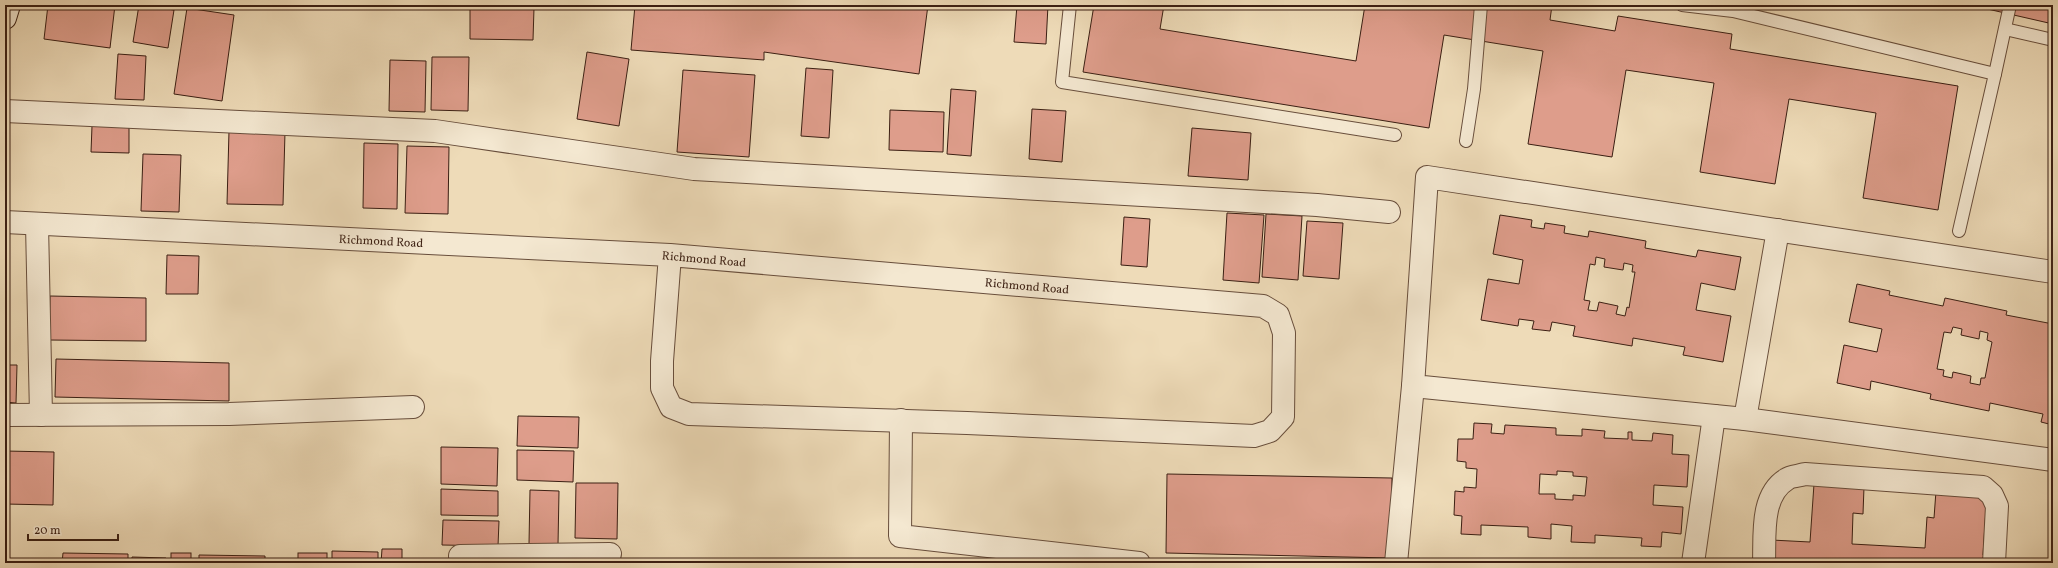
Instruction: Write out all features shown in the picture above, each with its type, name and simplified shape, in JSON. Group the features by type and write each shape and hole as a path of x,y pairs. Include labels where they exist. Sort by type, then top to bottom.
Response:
{"street":[{"path":"5,18 10,5"},
{"path":"5,110 434,131 694,169 1317,204 1389,212"},
{"path":"1396,563 1413,386 1428,177 2053,272"},
{"name":"Richmond Road","path":"5,222 670,255 1263,306 1278,315 1284,333 1283,418 1270,431 1254,436 901,420"},
{"path":"37,224 41,415"},
{"path":"1746,419 1778,230"},
{"path":"670,255 662,361 662,388 671,407 689,414 901,420 900,536 1139,563"},
{"path":"1413,386 1746,419 2053,460"},
{"path":"5,415 229,414 413,408"},
{"path":"1693,563 1714,416"},
{"path":"1764,563 1766,511 1774,490 1787,478 1805,474 1983,487 1992,495 1997,506 1994,563"},
{"path":"460,556 524,559 610,554"}],"lane":[{"path":"1070,5 1062,82 1395,135"},
{"path":"1466,141 1474,89 1481,5"},
{"path":"1682,5 1733,8 1995,74"},
{"path":"1959,231 2010,5"},
{"path":"2005,29 2053,40"}],"building":[{"path":"48,5 115,5 110,48 44,39"},
{"path":"139,5 174,10 168,48 133,42"},
{"path":"635,5 928,5 919,74 764,52 764,60 631,50"},
{"path":"1017,5 1048,5 1046,44 1014,42"},
{"path":"1094,5 1164,5 1160,29 1356,61 1365,5 1552,5 1550,20 1615,31 1618,16 1732,34 1730,49 1958,86 1938,210 1863,198 1876,113 1789,99 1775,184 1700,172 1714,83 1626,70 1612,157 1528,144 1543,51 1444,35 1429,128 1083,72"},
{"path":"1970,5 2053,5 2053,24"},
{"path":"470,7 534,8 533,40 470,39"},
{"path":"187,8 234,15 222,101 174,94"},
{"path":"587,52 629,59 619,126 577,119"},
{"path":"118,54 146,56 144,100 115,99"},
{"path":"432,57 469,57 468,111 431,110"},
{"path":"390,60 426,61 425,112 389,111"},
{"path":"806,68 833,70 829,138 801,136"},
{"path":"683,70 755,75 749,157 677,152"},
{"path":"951,89 976,91 971,156 947,154"},
{"path":"1032,109 1066,111 1062,162 1029,159"},
{"path":"890,110 944,112 943,152 889,150"},
{"path":"92,126 129,126 129,153 91,152"},
{"path":"1192,128 1251,133 1248,180 1188,176"},
{"path":"229,131 285,132 283,205 227,204"},
{"path":"364,143 398,144 397,209 363,208"},
{"path":"407,146 449,147 448,214 405,213"},
{"path":"143,154 181,155 179,212 141,211"},
{"path":"1227,213 1264,215 1259,283 1223,280"},
{"path":"1266,214 1302,216 1298,280 1262,277"},
{"path":"1500,215 1532,220 1531,227 1544,229 1545,223 1565,226 1564,233 1588,237 1589,231 1646,241 1645,248 1696,257 1698,250 1741,257 1735,290 1701,283 1696,310 1731,316 1723,362 1683,355 1685,347 1633,338 1632,346 1573,336 1575,326 1552,322 1550,331 1532,329 1534,321 1519,319 1518,326 1481,320 1488,279 1519,284 1523,260 1493,254","holes":["1596,257 1605,259 1604,267 1623,270 1624,263 1633,265 1632,272 1635,272 1629,308 1627,307 1625,316 1616,314 1618,306 1599,302 1597,311 1588,310 1590,301 1584,300 1590,264 1595,265"]},
{"path":"1124,217 1150,219 1147,267 1121,265"},
{"path":"1307,221 1343,223 1339,279 1303,276"},
{"path":"167,255 199,256 198,294 166,294"},
{"path":"1857,284 1890,291 1889,295 1943,306 1945,298 2007,311 2006,315 2053,324 2053,361 2050,377 2053,378 2053,425 2041,422 2043,414 1990,403 1989,411 1930,399 1931,394 1871,381 1870,390 1837,383 1844,345 1877,352 1882,329 1849,322","holes":["1953,327 1962,329 1961,335 1979,339 1980,331 1988,333 1987,340 1992,342 1985,378 1981,378 1980,385 1970,383 1971,376 1953,372 1952,378 1943,376 1944,370 1937,369 1944,332 1951,333"]},
{"path":"50,296 146,298 146,341 49,340"},
{"path":"56,359 229,363 229,401 55,397"},
{"path":"5,365 17,365 16,403 5,402"},
{"path":"518,416 579,417 578,448 517,446"},
{"path":"1474,423 1492,424 1491,433 1504,434 1505,425 1556,428 1556,435 1582,436 1582,429 1605,431 1604,438 1628,439 1628,432 1632,432 1632,440 1652,441 1653,433 1673,435 1672,454 1689,455 1687,487 1654,485 1653,505 1683,507 1681,534 1662,532 1661,547 1641,546 1642,538 1595,535 1595,543 1571,542 1572,526 1551,524 1551,539 1528,537 1528,527 1481,525 1481,535 1461,534 1462,516 1454,515 1455,491 1464,492 1464,487 1476,488 1477,469 1466,468 1466,462 1457,461 1458,439 1473,439","holes":["1557,471 1573,472 1573,476 1587,477 1585,496 1573,495 1573,500 1555,499 1555,494 1539,494 1540,474 1557,475"]},
{"path":"441,447 498,448 497,486 441,484"},
{"path":"517,450 574,451 573,482 517,480"},
{"path":"5,451 54,452 53,505 5,504"},
{"path":"1167,474 1392,478 1391,558 1166,553"},
{"path":"576,483 618,483 617,539 575,538"},
{"path":"1814,484 1864,487 1863,514 1853,513 1852,544 1925,548 1927,517 1934,518 1936,491 1987,494 1983,555 1988,554 1987,563 1770,563 1771,540 1810,542"},
{"path":"441,489 498,491 498,516 441,515"},
{"path":"530,490 559,491 558,545 529,544"},
{"path":"443,520 499,521 498,546 442,545"},
{"path":"382,549 402,549 402,563 381,563"},
{"path":"332,551 378,552 378,563 332,563"},
{"path":"63,553 128,554 128,563 62,563"},
{"path":"171,553 191,553 191,563 171,563"},
{"path":"298,553 327,553 327,563 298,563"},
{"path":"199,555 265,556 265,563 199,563"},
{"path":"132,557 166,558 166,563 132,563"},
{"path":"274,559 295,559 295,563 273,563"}]}
